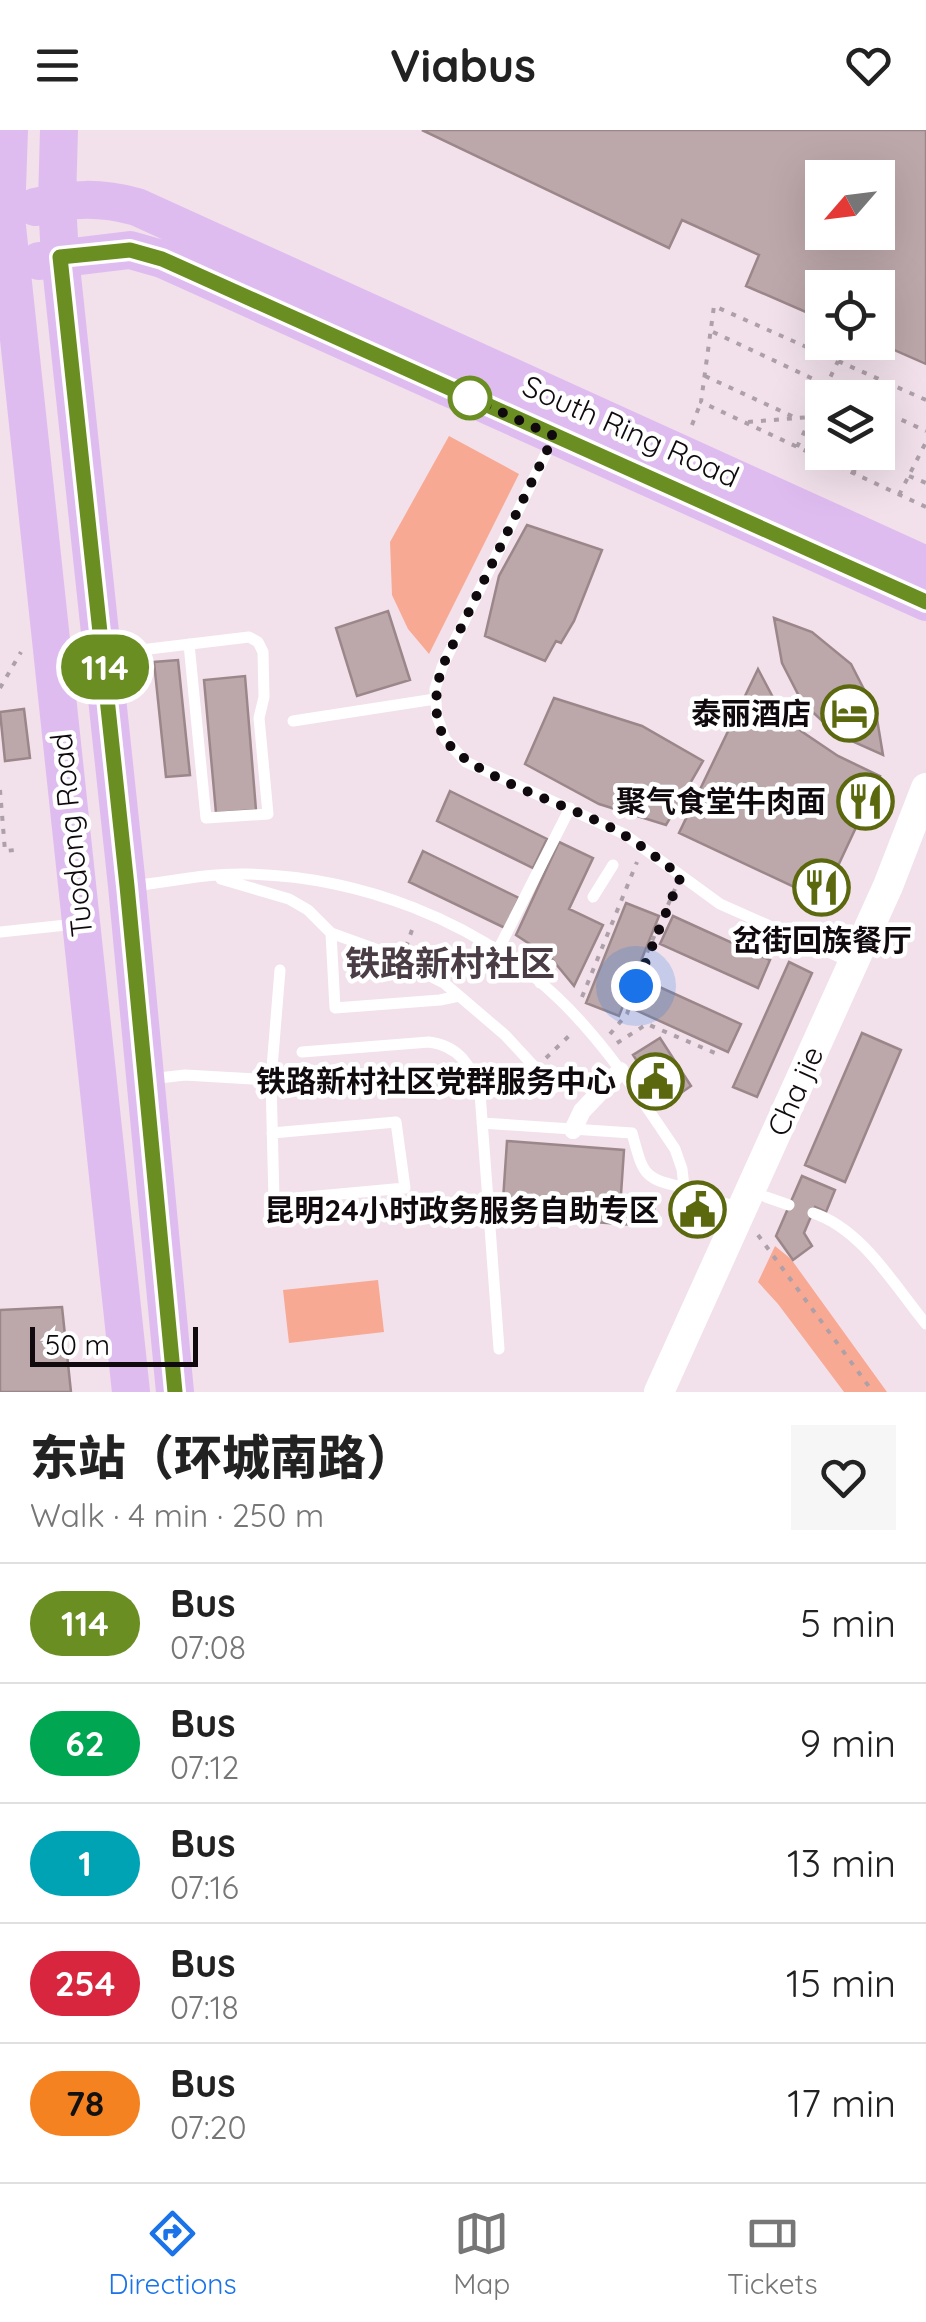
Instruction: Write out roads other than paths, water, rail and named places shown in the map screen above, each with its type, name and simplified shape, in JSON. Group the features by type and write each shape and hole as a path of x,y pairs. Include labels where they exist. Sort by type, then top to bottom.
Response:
{"main road":[{"name":"Tuodong Road","path":"10,130 3,219 6,275 131,1392"},
{"name":"Tuodong Road","path":"59,130 60,257 127,886 175,1392"},
{"name":"South Ring Road","path":"3,219 57,202 105,198 137,207 926,565"},
{"name":"South Ring Road","path":"6,275 60,257 130,250 162,259 926,602"}],"street":[{"name":"Cha jie","path":"659,1392 762,1210 853,963 926,788"},
{"name":"Cha jie","path":"677,1392 904,893 926,834"},
{"path":"573,1130 582,1110 620,1070"}],"lane":[{"path":"554,436 442,667 435,699 445,739 466,762 624,834 720,904 853,963"},
{"path":"103,654 249,637 258,642 263,652 264,697 260,718 268,814 206,818 189,644"},
{"path":"293,721 435,699"},
{"path":"498,950 570,808"},
{"path":"593,897 613,865"},
{"path":"127,886 240,874 301,876 373,894 440,920 498,950 540,983 602,1047 674,1150 684,1187"},
{"path":"212,877 289,899 308,910 331,933 418,969 459,996 505,1036 554,1088"},
{"path":"0,932 81,923"},
{"path":"331,933 336,1008 459,996"},
{"path":"540,983 550,965"},
{"path":"272,1133 396,1122 405,1188 274,1200 270,1080 280,970"},
{"path":"302,1052 430,1042 447,1044 473,1071 480,1092 500,1349"},
{"path":"145,1079 185,1075 270,1080"},
{"path":"482,1122 632,1133 648,1177 762,1210"},
{"path":"813,1213 828,1218 856,1240 926,1324"}],"place":[{"name":"泰丽酒店","path":"850,713"},
{"name":"聚气食堂牛肉面","path":"865,801"},
{"name":"岔街回族餐厅","path":"822,888"},
{"name":"铁路新村社区党群服务中心","path":"655,1081"},
{"name":"昆明24小时政务服务自助专区","path":"698,1210"}],"district":[{"name":"铁路新村社区","path":"450,963"}]}
